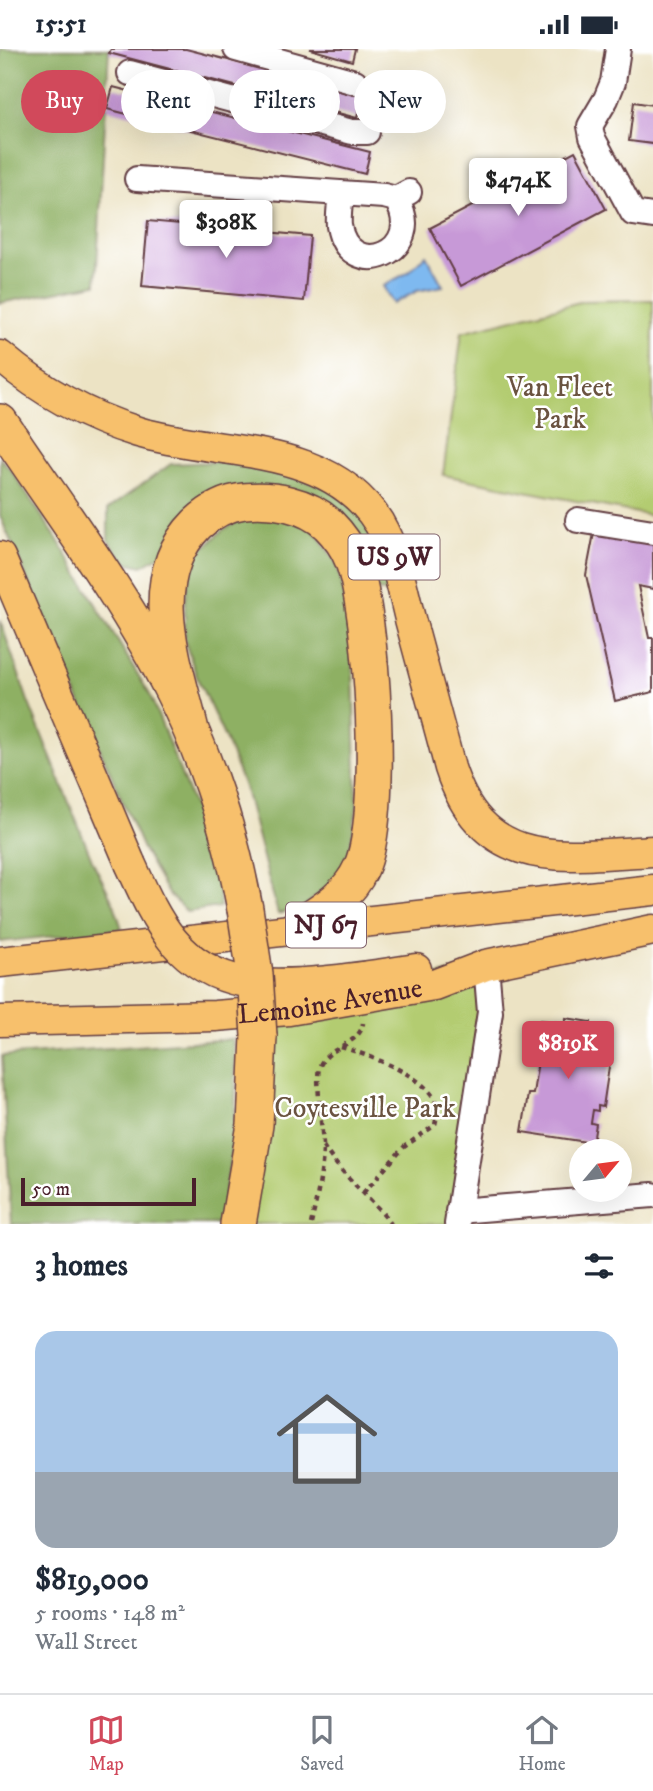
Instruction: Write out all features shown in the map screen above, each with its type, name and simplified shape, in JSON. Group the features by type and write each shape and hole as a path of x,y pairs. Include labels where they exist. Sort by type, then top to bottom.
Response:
{"highway":[{"path":"0,422 133,623 172,689 218,799 246,909 255,974 259,1036 252,1150 238,1224"},
{"path":"191,730 169,642 166,615 170,569 183,542 191,530 212,512 237,502 270,500 299,507 314,514 327,523 346,547 356,572 363,606 371,700 373,810 365,859 355,880 335,901 296,928"}],"main road":[{"name":"US 9W","path":"0,356 50,395 106,421 162,438 295,462 321,472 348,488 370,510 391,548 450,768 459,795 476,819 505,841 545,855 653,851"},
{"path":"0,557 130,863 158,921 180,949 212,971 245,982 308,981 430,967 486,965"},
{"name":"NJ 67","path":"0,962 653,890"},
{"name":"Lemoine Avenue","path":"0,1021 144,1019 260,1013 320,1005 434,985 486,965 653,930"}],"street":[{"path":"236,49 354,82"},
{"path":"618,49 606,99 590,126 592,137 633,213 653,216"},
{"path":"590,95 612,82"},
{"path":"215,96 354,132"},
{"path":"137,179 402,196 405,218 402,234 388,252 382,256 366,258 350,248 340,227 341,193"},
{"path":"578,520 653,532"},
{"path":"486,965 490,1012 458,1218 569,1197"},
{"path":"632,1195 653,1195"}],"path":[{"path":"311,1224 322,1168 319,1068 331,1051 352,1041 362,1028 363,1020"},
{"path":"341,1047 362,1053 417,1081 435,1099 438,1111 435,1125 404,1147 363,1193"},
{"path":"323,1146 346,1178 391,1224"}],"green space":[{"path":"0,49 109,49 107,85 107,70 21,70 21,133 104,133 96,284 0,303"},
{"name":"Van Fleet Park","path":"653,300 653,516 443,475 462,332 584,301"},
{"path":"0,458 57,539 150,695 196,812 219,882 220,907 187,912 168,894 143,849 0,516"},
{"path":"236,461 330,488 364,516 394,594 378,590 277,487 142,566 125,562 108,540 108,509 171,464"},
{"path":"254,514 284,518 312,527 337,564 350,620 357,807 347,869 305,906 278,914 245,789 198,680 185,642 185,601 191,560 224,529"},
{"path":"0,620 28,701 93,862 114,904 122,929 0,942"},
{"name":"Coytesville Park","path":"486,965 457,1224 238,1224 260,1013"},
{"path":"232,1039 235,1108 220,1224 11,1224 2,1056"}],"water":[{"path":"426,255 443,286 417,291 393,304 383,286 407,273"}],"building":[{"path":"111,49 186,49 266,70 229,70 229,84 215,81 215,70 174,70 109,53"},
{"path":"310,49 355,49 352,61"},
{"path":"113,87 121,89 121,113 107,109"},
{"path":"340,89 354,93 354,117 340,114"},
{"path":"634,102 653,105 653,144 629,141"},
{"path":"215,113 229,116 229,133 295,133 370,152 365,174 202,133 215,133"},
{"path":"575,151 606,209 461,286 430,228 480,202 478,197 523,173 525,178"},
{"path":"203,220 256,225 255,231 310,236 304,301 142,286 148,221 202,226"},
{"path":"595,528 653,538 653,589 638,586 649,638 653,638 653,692 615,701 586,575"},
{"path":"566,1018 591,1022 590,1028 610,1031 607,1046 612,1047 603,1107 598,1106 598,1111 593,1110 591,1123 596,1124 594,1139 569,1139 522,1132 528,1094 533,1094 542,1034 537,1034 540,1020 565,1023"}]}
